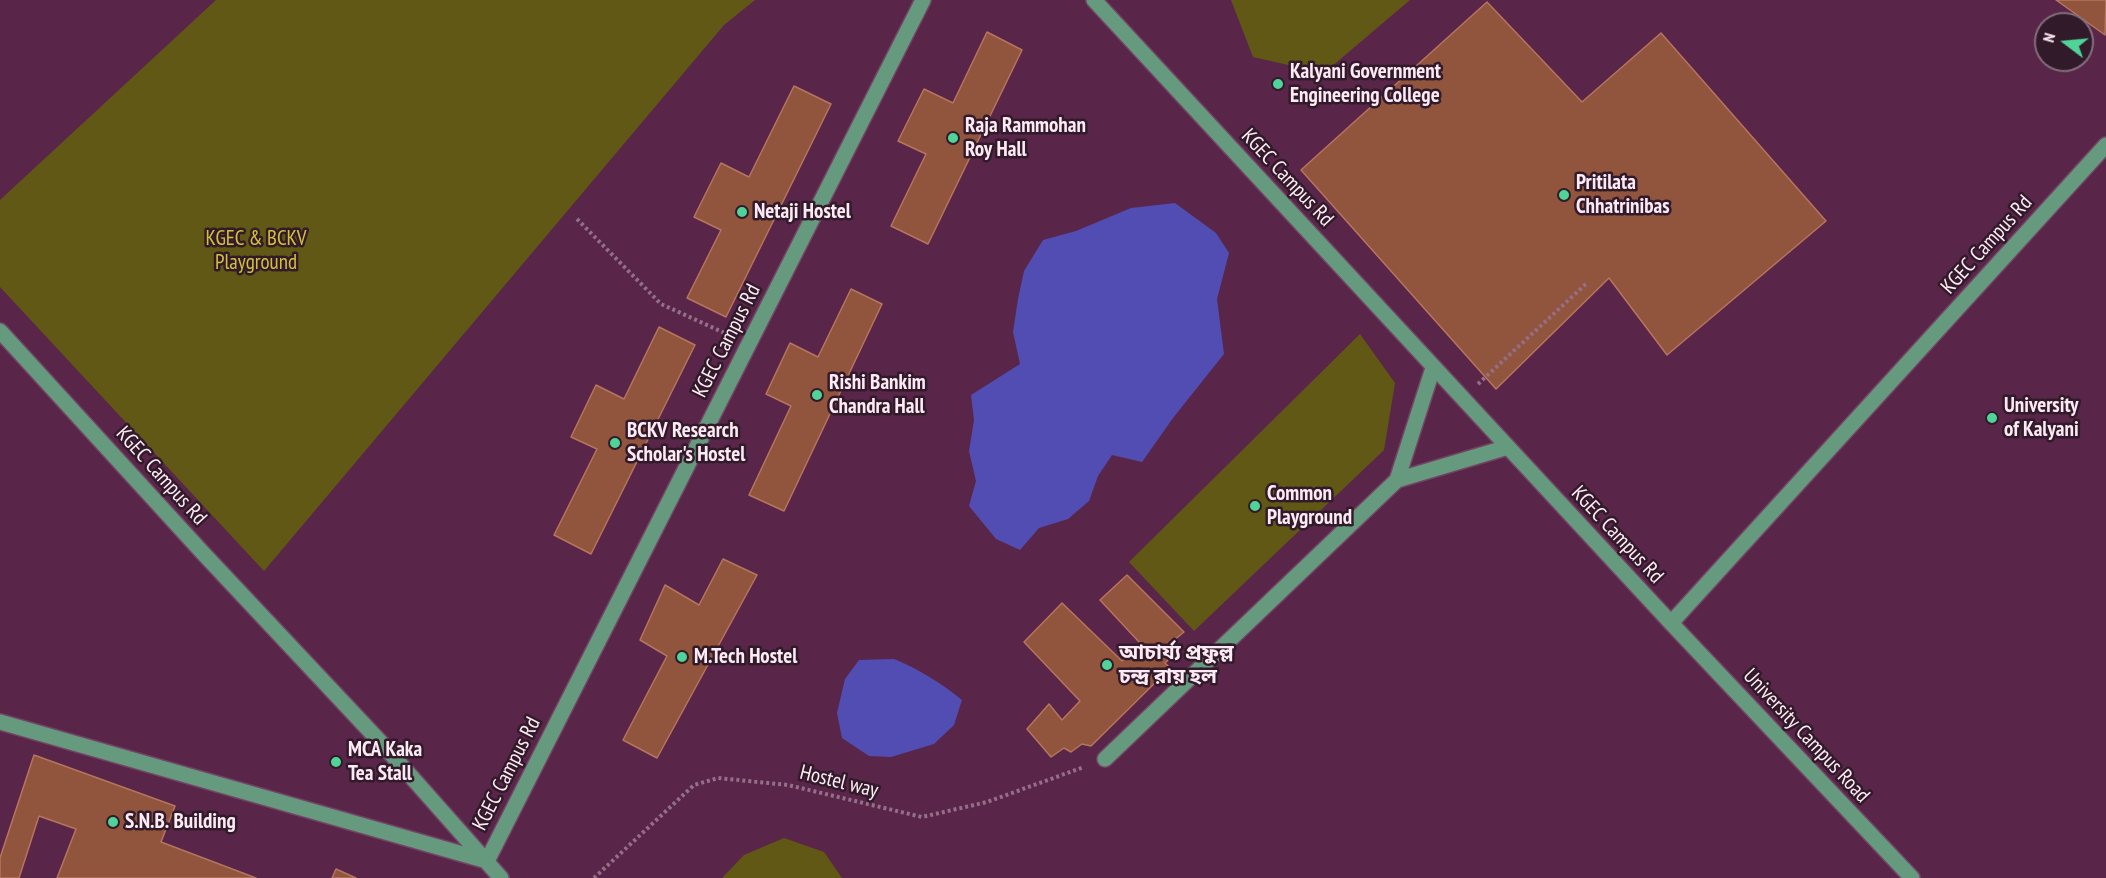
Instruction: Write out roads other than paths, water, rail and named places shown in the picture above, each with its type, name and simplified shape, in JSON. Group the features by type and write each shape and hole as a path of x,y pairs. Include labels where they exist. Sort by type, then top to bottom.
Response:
{"street":[{"name":"KGEC Campus Rd","path":"487,861 923,0"},
{"name":"KGEC Campus Rd","path":"1094,0 1671,623 2106,145"},
{"name":"KGEC Campus Rd","path":"0,331 202,552 385,747 501,878"},
{"path":"1397,480 1433,368"},
{"path":"1105,759 1397,480 1508,447"},
{"name":"University Campus Road","path":"1671,623 1912,878"},
{"name":"KGEC Campus Rd","path":"0,722 487,861"},
{"path":"487,861 488,878"}],"place":[{"name":"Kalyani Government Engineering College","path":"1278,84"},
{"name":"Raja Rammohan Roy Hall","path":"953,138"},
{"name":"Pritilata Chhatrinibas","path":"1564,195"},
{"name":"Netaji Hostel","path":"742,212"},
{"name":"Rishi Bankim Chandra Hall","path":"817,395"},
{"name":"University of Kalyani","path":"1992,418"},
{"name":"BCKV Research Scholar's Hostel","path":"615,443"},
{"name":"Common Playground","path":"1255,506"},
{"name":"M.Tech Hostel","path":"682,657"},
{"name":"আচার্য্য প্রফুল্ল চন্দ্র রায় হল","path":"1107,665"},
{"name":"MCA Kaka Tea Stall","path":"336,762"},
{"name":"S.N.B. Building","path":"113,822"}],"park label":[{"name":"KGEC & BCKV Playground","path":"256,251"}]}
